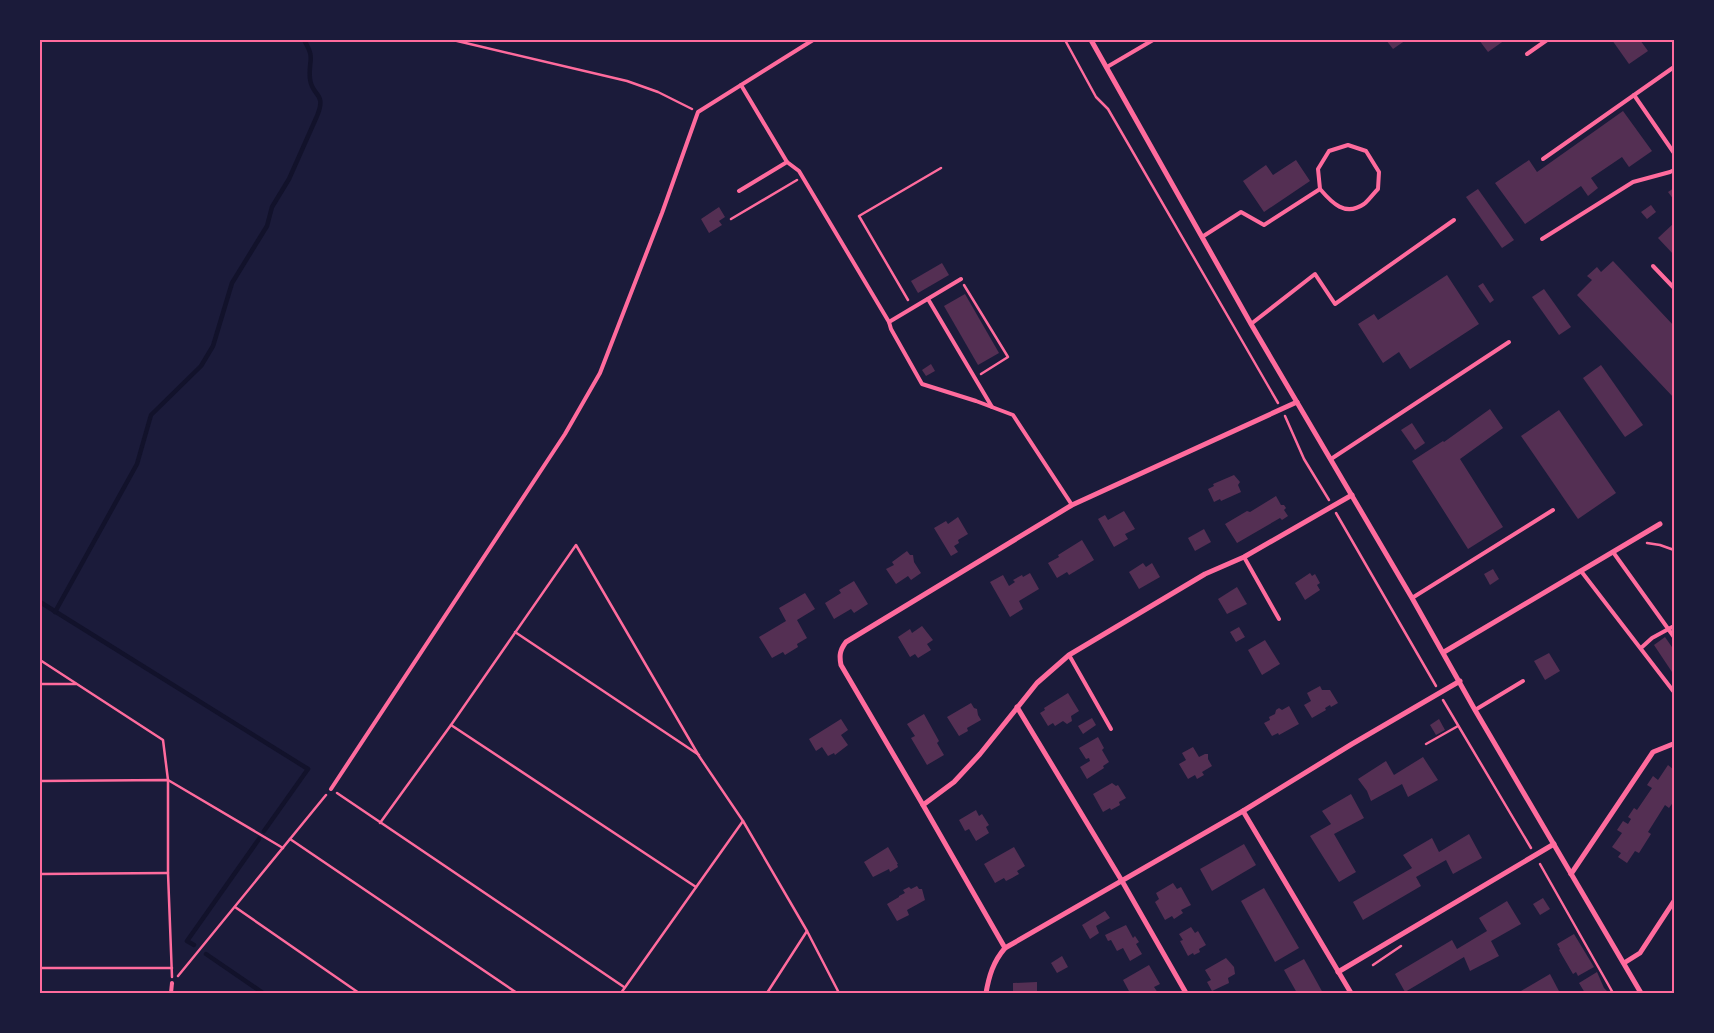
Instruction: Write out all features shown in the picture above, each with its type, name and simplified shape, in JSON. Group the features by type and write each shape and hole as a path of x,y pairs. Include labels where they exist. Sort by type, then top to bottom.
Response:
{"street":[{"path":"1092,40 1251,324 1444,652 1475,710 1641,993"},
{"path":"1005,948 841,665 839,656 841,648 846,642 1072,505 1297,402"},
{"path":"923,805 954,782 974,761 1036,683 1069,655 1205,574 1244,557 1352,495"},
{"path":"1444,652 1660,524"},
{"path":"986,993 988,977 996,960 1005,948 1460,681"},
{"path":"1017,707 1122,881 1186,993"},
{"path":"1571,874 1653,752 1674,745"},
{"path":"1243,810 1351,993"},
{"path":"1338,972 1554,844"},
{"path":"1624,964 1640,953 1674,901"}],"lane":[{"path":"331,789 565,434 600,373 659,222 698,112 814,40"},
{"path":"1107,67 1153,40"},
{"path":"1527,54 1547,40"},
{"path":"1543,159 1674,67"},
{"path":"741,85 787,162 804,176 889,322 922,384 992,407 1013,416 1072,505"},
{"path":"1634,95 1674,154"},
{"path":"1348,144 1366,152 1378,172 1378,189 1363,205 1346,210 1332,204 1320,189 1318,169 1329,151 1348,144"},
{"path":"739,191 787,162"},
{"path":"1542,239 1633,182 1674,170"},
{"path":"1202,237 1241,212 1264,225 1320,189"},
{"path":"1251,324 1315,274 1335,304 1454,220"},
{"path":"1653,266 1674,288"},
{"path":"889,322 961,279"},
{"path":"928,299 992,407"},
{"path":"1331,459 1509,342"},
{"path":"1412,598 1553,510"},
{"path":"1613,552 1674,637"},
{"path":"1244,557 1279,619"},
{"path":"1581,570 1674,692"},
{"path":"1641,648 1652,638 1674,626"},
{"path":"1069,655 1111,729"},
{"path":"1475,710 1523,681"},
{"path":"171,993 172,983"}],"path":[{"path":"453,40 627,81 658,92 698,112"},
{"path":"1065,40 1096,97 1108,109 1278,403"},
{"path":"913,308 859,216 941,168"},
{"path":"731,219 804,176"},
{"path":"961,279 1008,358 975,378"},
{"path":"1284,413 1304,458 1330,503"},
{"path":"1336,512 1436,686"},
{"path":"1627,543 1654,543 1674,550"},
{"path":"380,823 451,725 576,545 699,756 743,822 807,931 839,993"},
{"path":"515,632 699,756"},
{"path":"40,660 163,740 168,780 168,873 172,983"},
{"path":"40,684 77,684"},
{"path":"1442,698 1533,853"},
{"path":"451,725 696,887"},
{"path":"1426,744 1458,726"},
{"path":"40,781 168,780 283,848"},
{"path":"172,983 331,789 624,987"},
{"path":"621,993 743,822"},
{"path":"290,839 516,993"},
{"path":"1538,861 1613,993"},
{"path":"40,874 168,873"},
{"path":"235,907 359,993"},
{"path":"767,993 807,931"},
{"path":"40,968 172,968"}],"building":[{"path":"1386,40 1406,40 1393,49"},
{"path":"1479,40 1505,40 1488,52"},
{"path":"1612,40 1640,40 1648,51 1629,64"},
{"path":"1623,111 1652,151 1629,167 1622,157 1591,178 1598,188 1588,196 1581,186 1525,224 1495,183 1529,160 1537,172"},
{"path":"1296,160 1310,181 1264,212 1243,181 1266,165 1273,175"},
{"path":"1674,188 1674,200 1668,192"},
{"path":"1478,189 1514,240 1502,248 1466,197"},
{"path":"1651,205 1656,212 1647,219 1641,212"},
{"path":"719,207 725,217 719,221 722,225 709,233 701,219"},
{"path":"1674,223 1674,255 1658,238"},
{"path":"1613,261 1674,326 1674,398 1577,295 1592,280 1587,276 1597,267 1601,272"},
{"path":"942,263 949,275 918,293 911,281"},
{"path":"1447,275 1479,324 1410,369 1399,352 1383,363 1358,324 1374,314 1378,320"},
{"path":"1483,283 1494,300 1490,303 1478,286"},
{"path":"1544,289 1571,327 1559,335 1532,297"},
{"path":"965,294 999,353 978,365 944,306"},
{"path":"931,364 935,371 926,376 922,370"},
{"path":"1601,365 1643,425 1625,437 1583,378"},
{"path":"1490,409 1503,428 1460,459 1503,527 1468,549 1412,461 1444,442"},
{"path":"1559,410 1616,493 1578,519 1521,436"},
{"path":"1412,423 1425,443 1415,450 1401,430"},
{"path":"1234,475 1240,482 1238,485 1241,492 1214,502 1208,489 1214,486 1213,484"},
{"path":"1276,496 1281,505 1284,505 1286,508 1284,510 1288,516 1282,520 1280,518 1237,543 1225,524 1247,511 1250,512"},
{"path":"1124,511 1135,529 1125,534 1128,539 1114,547 1098,519 1105,515 1108,520"},
{"path":"958,517 968,534 958,540 959,543 954,546 958,552 951,556 934,528 946,521 948,524"},
{"path":"1204,529 1211,542 1195,551 1188,538"},
{"path":"1082,540 1094,560 1069,575 1067,572 1057,578 1048,563"},
{"path":"907,551 910,555 913,555 914,562 921,573 911,580 908,576 896,584 886,569 894,565 892,562"},
{"path":"1143,563 1146,567 1152,563 1160,577 1139,589 1129,572"},
{"path":"1493,569 1499,579 1490,585 1484,574"},
{"path":"1030,573 1039,589 1019,601 1023,609 1010,617 990,582 1003,575 1009,586 1015,582 1013,580"},
{"path":"1310,573 1312,576 1315,574 1320,583 1317,585 1320,590 1305,600 1295,583"},
{"path":"854,581 868,604 854,613 851,609 834,619 825,603 841,593 839,590"},
{"path":"1237,587 1247,604 1227,614 1218,599"},
{"path":"805,593 815,609 797,620 807,638 797,644 798,647 785,655 783,652 772,658 759,637 786,621 779,608"},
{"path":"922,626 933,640 927,644 931,650 918,658 915,654 910,657 898,637 910,629 912,633"},
{"path":"1239,627 1245,637 1236,642 1230,632"},
{"path":"1665,637 1674,650 1674,675 1654,645"},
{"path":"1265,640 1280,664 1262,675 1248,650"},
{"path":"1549,653 1560,671 1545,680 1534,661"},
{"path":"1320,686 1322,690 1330,690 1338,703 1331,707 1330,705 1325,708 1326,710 1312,718 1304,705 1311,701 1307,693"},
{"path":"1068,693 1079,711 1071,716 1072,721 1067,724 1063,721 1055,726 1053,723 1048,726 1040,713 1045,710 1044,708"},
{"path":"971,703 977,709 981,720 967,728 968,731 959,736 947,717"},
{"path":"1289,706 1299,724 1279,735 1278,733 1272,736 1264,723 1270,720 1269,717 1275,714 1276,710 1279,708 1282,710"},
{"path":"924,714 939,741 937,743 944,755 927,765 911,738 915,736 907,724"},
{"path":"1092,718 1096,725 1083,734 1078,726"},
{"path":"841,719 848,730 841,735 848,745 835,755 834,753 828,756 822,747 816,751 809,739"},
{"path":"1439,719 1445,730 1436,735 1430,725"},
{"path":"1098,737 1104,748 1102,750 1109,762 1103,766 1104,768 1087,779 1080,767 1090,761 1089,758 1086,759 1079,748"},
{"path":"1193,747 1199,757 1208,754 1208,759 1212,766 1202,772 1204,775 1197,779 1195,775 1188,779 1179,764 1186,760 1182,753"},
{"path":"1423,757 1438,780 1408,797 1402,784 1371,801 1367,791 1358,779 1386,761 1394,775"},
{"path":"1668,765 1674,770 1674,801 1669,808 1665,805 1648,832 1651,834 1639,853 1635,851 1627,863 1618,857 1621,853 1612,847 1622,833 1617,830 1623,821 1628,824 1631,819 1628,817 1634,808 1637,810 1652,788 1647,785 1653,776 1658,780"},
{"path":"1112,783 1116,786 1118,785 1126,798 1119,802 1120,805 1103,812 1093,794"},
{"path":"1351,794 1364,818 1334,834 1356,872 1339,882 1310,836 1331,824 1322,811"},
{"path":"976,810 979,816 982,814 989,825 986,827 989,833 976,841 969,829 965,831 959,820"},
{"path":"1469,834 1482,858 1453,874 1446,860 1416,877 1421,886 1363,920 1353,902 1412,868 1403,855 1432,838 1439,852"},
{"path":"1244,844 1256,865 1212,891 1200,869"},
{"path":"888,847 898,867 890,872 889,869 873,877 864,862"},
{"path":"1014,847 1025,866 1017,871 1019,874 1012,878 1006,881 1004,878 995,883 984,864"},
{"path":"1173,883 1177,889 1181,887 1191,905 1181,910 1183,913 1174,919 1172,916 1165,920 1155,902 1159,899 1156,893"},
{"path":"917,886 919,889 922,889 925,900 907,910 909,915 897,921 887,904 905,893 903,890"},
{"path":"1264,888 1299,948 1275,962 1241,901"},
{"path":"1543,898 1550,909 1540,915 1533,904"},
{"path":"1507,901 1521,924 1491,941 1499,956 1470,971 1464,957 1405,992 1395,974 1452,940 1457,949 1487,931 1479,918"},
{"path":"1105,911 1110,918 1096,926 1099,933 1090,939 1082,925"},
{"path":"1126,925 1133,938 1135,936 1139,942 1136,944 1142,954 1130,961 1123,948 1117,951 1111,940 1108,941 1105,935"},
{"path":"1191,927 1195,933 1198,931 1206,945 1199,949 1200,952 1188,956 1180,941 1183,940 1179,934"},
{"path":"1574,934 1594,967 1578,976 1576,972 1573,974 1557,944"},
{"path":"1062,956 1068,967 1057,973 1051,963"},
{"path":"1226,958 1234,967 1235,974 1228,978 1229,983 1212,991 1207,982 1211,980 1205,970"},
{"path":"1304,959 1323,993 1297,993 1284,970"},
{"path":"1149,965 1160,984 1154,987 1158,993 1130,993 1123,980"},
{"path":"1597,972 1604,988 1609,993 1585,993 1579,983"},
{"path":"1550,974 1560,993 1522,993 1521,991"},
{"path":"1037,982 1037,993 1008,993 1008,991 1013,991 1013,983"}],"waterway":[{"path":"55,612 137,464 151,415 201,366 213,346 232,283 267,226 272,207 289,179 317,116 320,108 320,98 311,85 311,56 304,40"},
{"path":"40,602 308,769 264,831"},
{"path":"194,945 187,941 259,839"},
{"path":"206,954 263,993"}]}
